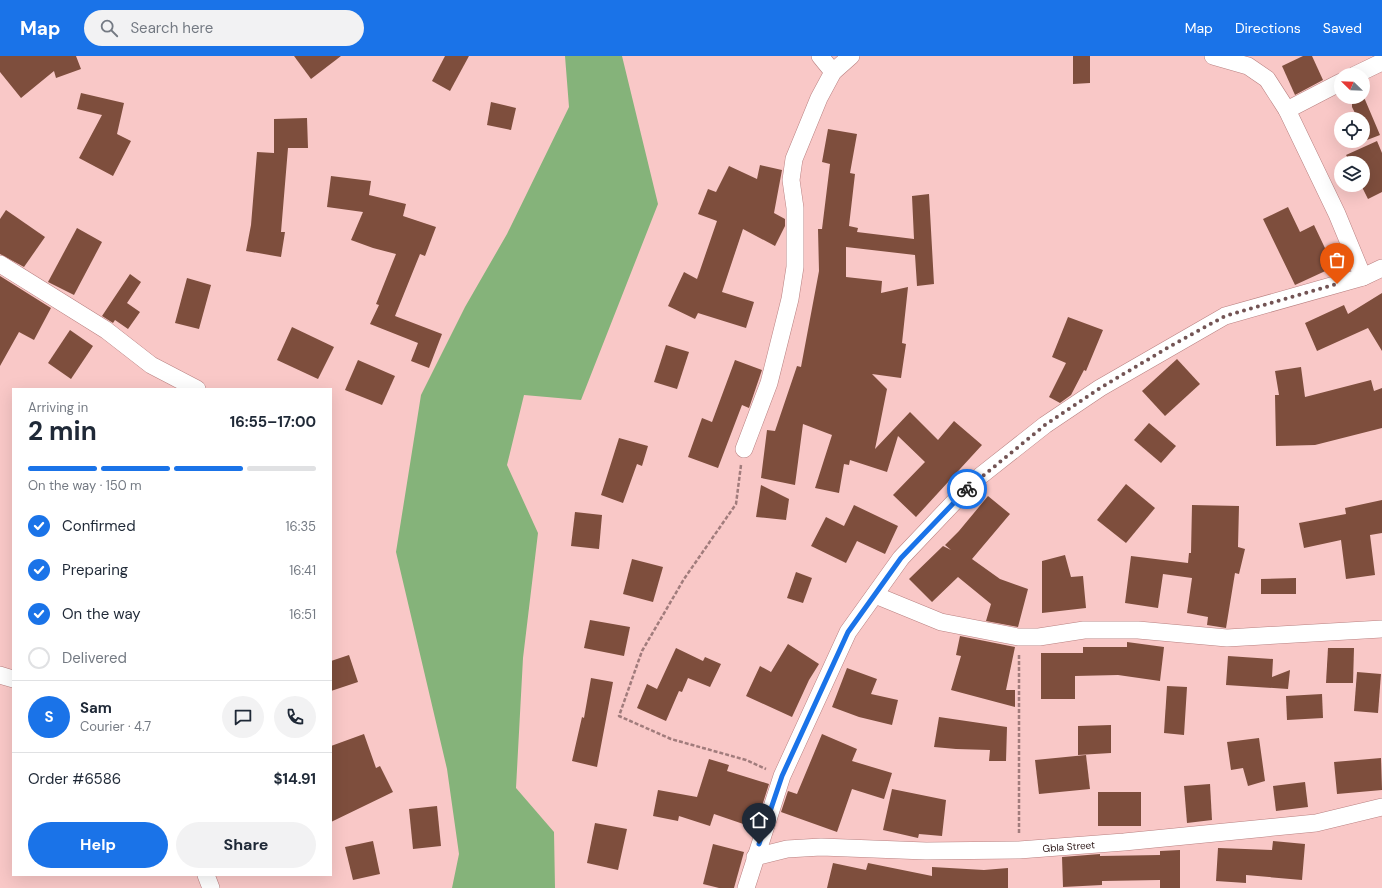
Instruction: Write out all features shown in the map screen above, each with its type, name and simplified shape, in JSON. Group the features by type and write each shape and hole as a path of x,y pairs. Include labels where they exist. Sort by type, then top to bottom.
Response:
{"street":[{"path":"820,56 833,72"},
{"path":"744,449 769,383 790,299 795,267 795,208 791,180 794,159 819,98 833,72 851,56"},
{"path":"1213,56 1248,66 1268,79 1287,110 1337,214 1363,277"},
{"path":"1370,68 1382,62"},
{"path":"1287,110 1334,86"},
{"path":"0,264 106,330 152,365 195,388"},
{"path":"746,888 754,857 782,776 848,632 901,558 974,481 1045,425 1100,388 1225,316 1363,277 1382,268"},
{"path":"875,595 941,622 1018,637 1039,637 1084,630 1138,630 1227,638 1382,629"},
{"path":"0,675 12,679"},
{"name":"Gbla Street","path":"754,857 787,849 821,847 926,851 1019,850 1316,823 1382,807"},
{"path":"206,876 211,888"}],"path":[{"path":"744,449 736,504 684,579 642,651 619,716 671,739 746,760 782,776"},
{"path":"1018,637 1019,850"}],"green space":[{"path":"565,56 622,56 658,204 581,400 524,395 507,465 538,533 523,658 516,788 554,832 555,888 452,888 459,854 447,769 396,552 421,395 465,307 507,234 569,107"}],"building":[{"path":"0,56 76,56 81,69 56,78 54,71 21,98 0,72"},
{"path":"294,56 341,56 311,79"},
{"path":"445,56 469,56 450,91 432,81"},
{"path":"1073,56 1090,56 1090,83 1073,84"},
{"path":"1303,56 1312,56 1323,80 1295,95 1282,66"},
{"path":"81,93 124,103 117,134 131,141 113,176 79,158 102,115 77,109"},
{"path":"491,102 516,108 511,130 487,125"},
{"path":"1352,104 1367,104 1380,135 1370,139 1370,112 1354,112"},
{"path":"307,118 308,148 288,148 281,232 285,232 281,257 246,251 251,225 257,152 274,153 274,119"},
{"path":"828,129 857,134 850,173 855,174 849,226 858,228 857,232 914,239 912,196 929,194 934,284 917,286 915,255 846,247 846,277 882,281 881,293 908,287 902,343 906,344 901,378 872,374 887,389 875,449 910,412 938,440 954,421 982,445 916,517 893,495 925,462 898,436 887,472 850,460 849,465 844,464 839,493 815,488 832,435 803,424 795,485 761,478 767,430 775,431 797,366 801,367 819,271 818,229 822,229 830,164 822,162"},
{"path":"1377,141 1382,153 1382,192 1368,199 1364,192 1370,192 1370,156 1346,155 1362,148 1370,148 1370,144"},
{"path":"760,165 782,170 774,213 785,219 785,226 775,246 743,229 722,292 754,302 746,328 698,313 695,319 668,306 684,272 697,279 717,221 698,214 708,189 716,192 729,166 757,179"},
{"path":"331,176 371,181 369,195 406,204 403,216 436,227 425,256 420,254 395,316 442,334 429,368 411,361 418,343 370,324 379,305 376,304 396,254 351,240 363,212 327,207"},
{"path":"1288,207 1300,232 1314,225 1334,267 1295,285 1263,219"},
{"path":"6,210 45,237 24,267 0,254 0,219"},
{"path":"77,228 102,242 74,295 48,282"},
{"path":"130,274 141,282 127,303 140,312 128,329 115,320 113,323 102,316"},
{"path":"0,276 51,308 34,340 19,332 0,366"},
{"path":"187,278 211,285 199,329 175,323"},
{"path":"1382,293 1382,351 1368,328 1317,351 1305,323 1344,305 1348,314"},
{"path":"1068,317 1103,330 1086,371 1084,370 1071,395 1060,403 1049,397 1066,363 1052,357"},
{"path":"292,327 334,347 318,379 277,360"},
{"path":"70,330 93,346 71,379 48,363"},
{"path":"666,345 689,352 677,389 654,382"},
{"path":"1177,359 1200,384 1165,416 1142,391"},
{"path":"358,360 395,376 382,405 345,390"},
{"path":"735,360 762,370 749,408 742,405 718,468 688,457 702,418 712,422"},
{"path":"1301,367 1305,397 1371,380 1374,391 1382,388 1382,428 1315,445 1276,446 1275,395 1279,395 1275,371"},
{"path":"1149,423 1176,446 1161,463 1134,440"},
{"path":"619,438 648,446 642,466 637,464 623,503 601,495"},
{"path":"1126,484 1155,508 1126,543 1097,520"},
{"path":"761,485 789,499 786,520 756,517"},
{"path":"988,496 1010,514 972,559 1000,579 1028,589 1018,627 986,621 991,604 958,577 932,602 909,579 943,546 951,550 945,545 959,531"},
{"path":"1382,500 1382,533 1370,535 1375,575 1346,579 1341,540 1304,548 1299,523 1346,514 1345,508"},
{"path":"854,505 898,526 885,554 857,541 846,563 811,546 826,517 844,526"},
{"path":"1192,505 1239,506 1238,547 1245,549 1239,574 1235,573 1226,628 1207,625 1208,617 1187,613 1192,578 1163,574 1158,608 1125,603 1131,556 1188,563 1189,553 1191,553"},
{"path":"575,512 602,515 599,549 571,546"},
{"path":"1065,555 1071,577 1083,576 1086,608 1042,613 1042,561"},
{"path":"632,559 663,567 653,602 623,594"},
{"path":"796,572 812,578 803,603 787,598"},
{"path":"1296,578 1296,594 1261,594 1261,579"},
{"path":"590,620 630,627 624,656 584,648"},
{"path":"960,636 1015,647 1006,690 1015,690 1015,707 951,690 961,656 956,655"},
{"path":"1127,642 1164,647 1160,681 1118,675 1075,676 1075,699 1041,699 1041,653 1083,653 1083,647 1127,647"},
{"path":"788,644 819,664 809,680 792,717 746,696 760,666 771,672"},
{"path":"676,648 703,661 705,657 721,664 710,687 688,678 682,692 679,691 666,721 637,708 647,684 657,689"},
{"path":"1328,648 1354,648 1353,683 1326,683"},
{"path":"349,655 358,682 332,691 332,661"},
{"path":"1228,656 1273,659 1272,677 1290,670 1288,689 1226,685"},
{"path":"847,668 877,679 871,694 898,700 892,725 859,717 832,707"},
{"path":"1357,672 1381,674 1378,713 1354,711"},
{"path":"591,678 613,682 597,767 572,761 582,717 584,718"},
{"path":"1167,686 1187,687 1184,735 1164,733"},
{"path":"1322,694 1323,718 1287,720 1286,696"},
{"path":"939,717 1007,727 1006,761 989,761 990,750 934,747"},
{"path":"1111,725 1111,753 1078,755 1078,726"},
{"path":"364,734 376,768 380,766 393,792 332,822 332,746"},
{"path":"822,734 857,749 852,761 892,773 884,799 852,789 837,832 781,812 788,791 797,794"},
{"path":"1259,738 1265,781 1248,786 1243,768 1231,770 1227,742"},
{"path":"1086,755 1090,789 1039,794 1035,760"},
{"path":"1381,758 1382,790 1337,794 1334,762"},
{"path":"709,759 729,765 727,771 769,784 755,828 714,814 710,826 679,816 678,821 653,816 658,790 697,797"},
{"path":"1305,782 1308,807 1276,811 1273,786"},
{"path":"1210,784 1212,820 1187,823 1184,786"},
{"path":"892,789 946,800 942,836 919,834 918,838 883,830"},
{"path":"1098,792 1141,792 1141,826 1098,826"},
{"path":"437,806 441,846 413,849 409,809"},
{"path":"595,823 627,829 618,870 587,863"},
{"path":"373,841 380,874 353,880 345,847"},
{"path":"1273,841 1305,844 1302,880 1246,875 1246,883 1216,881 1218,848 1272,850"},
{"path":"713,844 744,852 734,888 719,888 703,884"},
{"path":"1180,850 1180,888 1160,888 1160,880 1102,881 1102,885 1063,887 1062,857 1100,854 1100,856 1160,855 1160,851"},
{"path":"833,863 866,870 868,863 932,876 932,867 984,870 1008,868 1008,888 827,888"}],"way so far":[{"path":"967,489 974,481 1045,425 1100,388 1169,347 1225,316 1337,284"}],"route":[{"path":"759,844 782,776 848,632 901,558 967,489"}]}
